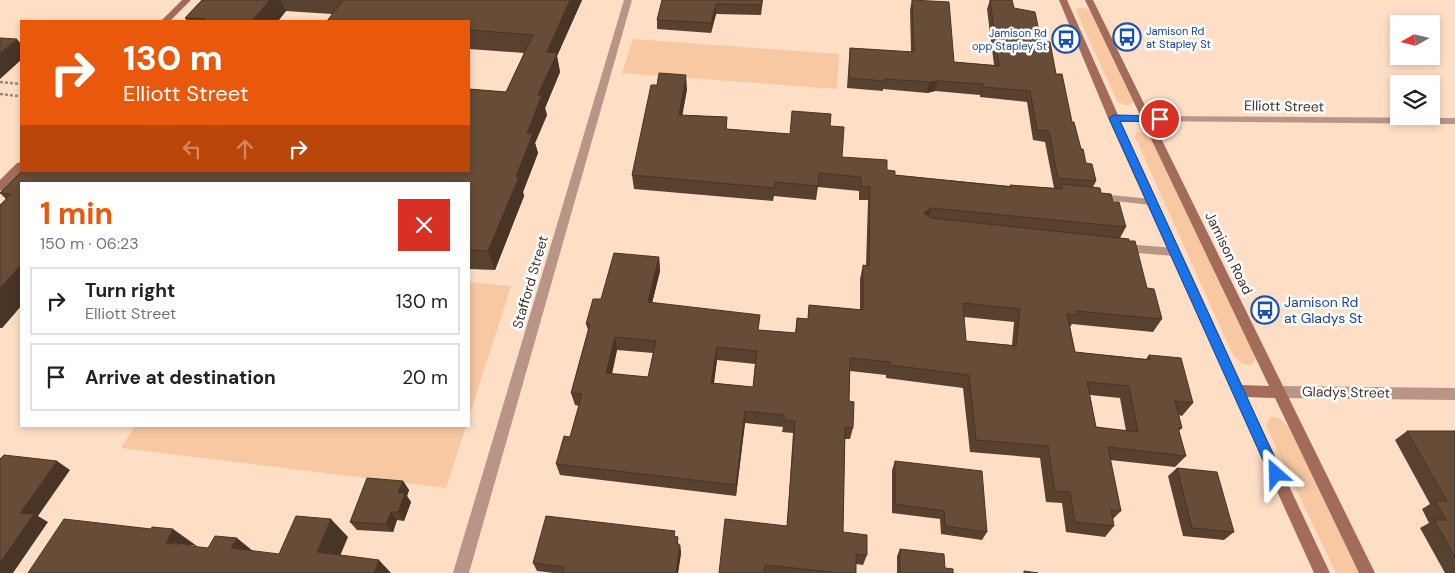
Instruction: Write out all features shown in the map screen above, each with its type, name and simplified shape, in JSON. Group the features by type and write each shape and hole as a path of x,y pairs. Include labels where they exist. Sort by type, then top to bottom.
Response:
{"main road":[{"path":"167,20 186,0"},
{"path":"1063,0 1151,202 1322,573"},
{"name":"Jamison Road","path":"1089,0 1366,573"},
{"name":"Elliott Street","path":"1114,118 1147,118"},
{"path":"0,187 20,167"},
{"name":"Gladys Street","path":"1237,391 1279,392"}],"street":[{"name":"Stafford Street","path":"461,573 628,0"},
{"name":"Elliott Street","path":"1147,118 1455,122"},
{"name":"Gladys Street","path":"1279,392 1455,394"}],"lane":[{"path":"1088,196 1151,202"},
{"path":"1110,246 1174,252"}],"path":[{"path":"0,82 20,84"},
{"path":"0,94 18,96"}],"shaded area":[{"path":"1079,8 1085,8 1091,12 1134,102 1132,104 1126,105 1117,101 1076,11"},
{"path":"633,39 839,54 837,89 622,73"},
{"path":"1136,132 1146,133 1153,138 1256,358 1252,365 1243,364 1233,355 1135,137"},
{"path":"470,282 511,286 470,414"},
{"path":"1270,417 1279,418 1289,427 1359,573 1336,573 1266,426"},
{"path":"134,427 466,427 446,488 121,448"}],"building":[{"path":"202,0 270,0 253,20 185,18"},
{"path":"343,0 570,0 547,52 557,53 538,95 542,95 527,133 533,133 516,177 519,177 488,251 470,250 470,182 20,182 20,266 0,288 0,205 11,194 0,193 21,172 470,172 470,89 506,92 533,35 470,30 470,20 328,20"},
{"path":"662,0 762,0 761,5 716,4 711,23 657,20"},
{"path":"912,0 949,2 954,62 999,66 990,0 1012,0 1014,8 1035,12 1041,41 1050,42 1056,74 1062,74 1072,122 1074,122 1086,163 1092,164 1096,181 1058,178 1049,131 1037,130 1030,91 983,87 983,84 849,78 850,48 914,52"},
{"path":"0,38 17,39 0,53"},
{"path":"659,73 686,75 679,115 727,117 726,129 790,134 792,111 831,114 830,126 844,127 842,157 887,160 887,170 895,171 895,175 1011,187 1010,185 1062,189 1062,184 1100,188 1101,193 1111,194 1113,202 1119,202 1126,227 931,208 924,213 931,218 1135,241 1147,288 1154,289 1162,319 1076,311 1077,315 1067,314 1075,352 1150,360 1149,355 1181,358 1193,403 1175,401 1182,428 1178,428 1186,456 1108,447 1121,511 1111,510 1114,526 1075,522 1070,492 1055,491 1048,446 976,440 969,375 890,365 890,362 850,358 849,401 854,402 853,428 845,427 843,532 867,535 867,555 856,554 856,573 832,573 765,565 764,573 719,573 725,519 787,526 795,421 784,420 784,415 745,411 736,485 556,464 564,436 570,437 582,394 571,393 590,324 586,324 593,299 601,299 614,253 659,257 648,302 760,315 758,330 796,333 797,318 808,319 809,305 863,310 863,265 869,266 870,187 861,186 861,177 819,173 818,186 775,182 774,188 632,175 651,85 657,85","holes":["963,303 1020,309 1016,346 966,341","615,337 656,341 648,377 606,373","717,347 757,351 753,387 711,383","1087,382 1129,386 1138,432 1096,427"]},
{"path":"1407,431 1455,431 1455,557 1434,520 1446,520 1435,501 1447,501"},
{"path":"4,455 57,461 20,513 34,514 0,563 0,459"},
{"path":"895,461 982,471 987,532 945,526 944,511 895,504"},
{"path":"1177,468 1217,472 1234,532 1192,528"},
{"path":"367,478 403,481 398,493 405,493 398,512 391,512 386,524 350,522"},
{"path":"296,516 331,519 317,552 379,560 374,573 28,573 64,519 151,529 152,527 173,529 166,543 208,548 215,536 237,538 231,548 279,554"},
{"path":"546,516 675,531 674,536 678,537 677,544 680,545 676,573 562,573 564,567 533,563"},
{"path":"900,549 944,554 945,568 953,569 953,573 900,573"}],"place":[{"name":"Jamison Rd at Stapley St","path":"1127,37"},
{"name":"Jamison Rd opp Stapley St","path":"1066,39"},
{"name":"Jamison Rd at Gladys St","path":"1265,310"}],"route":[{"path":"1160,119 1114,118 1276,474"}]}
